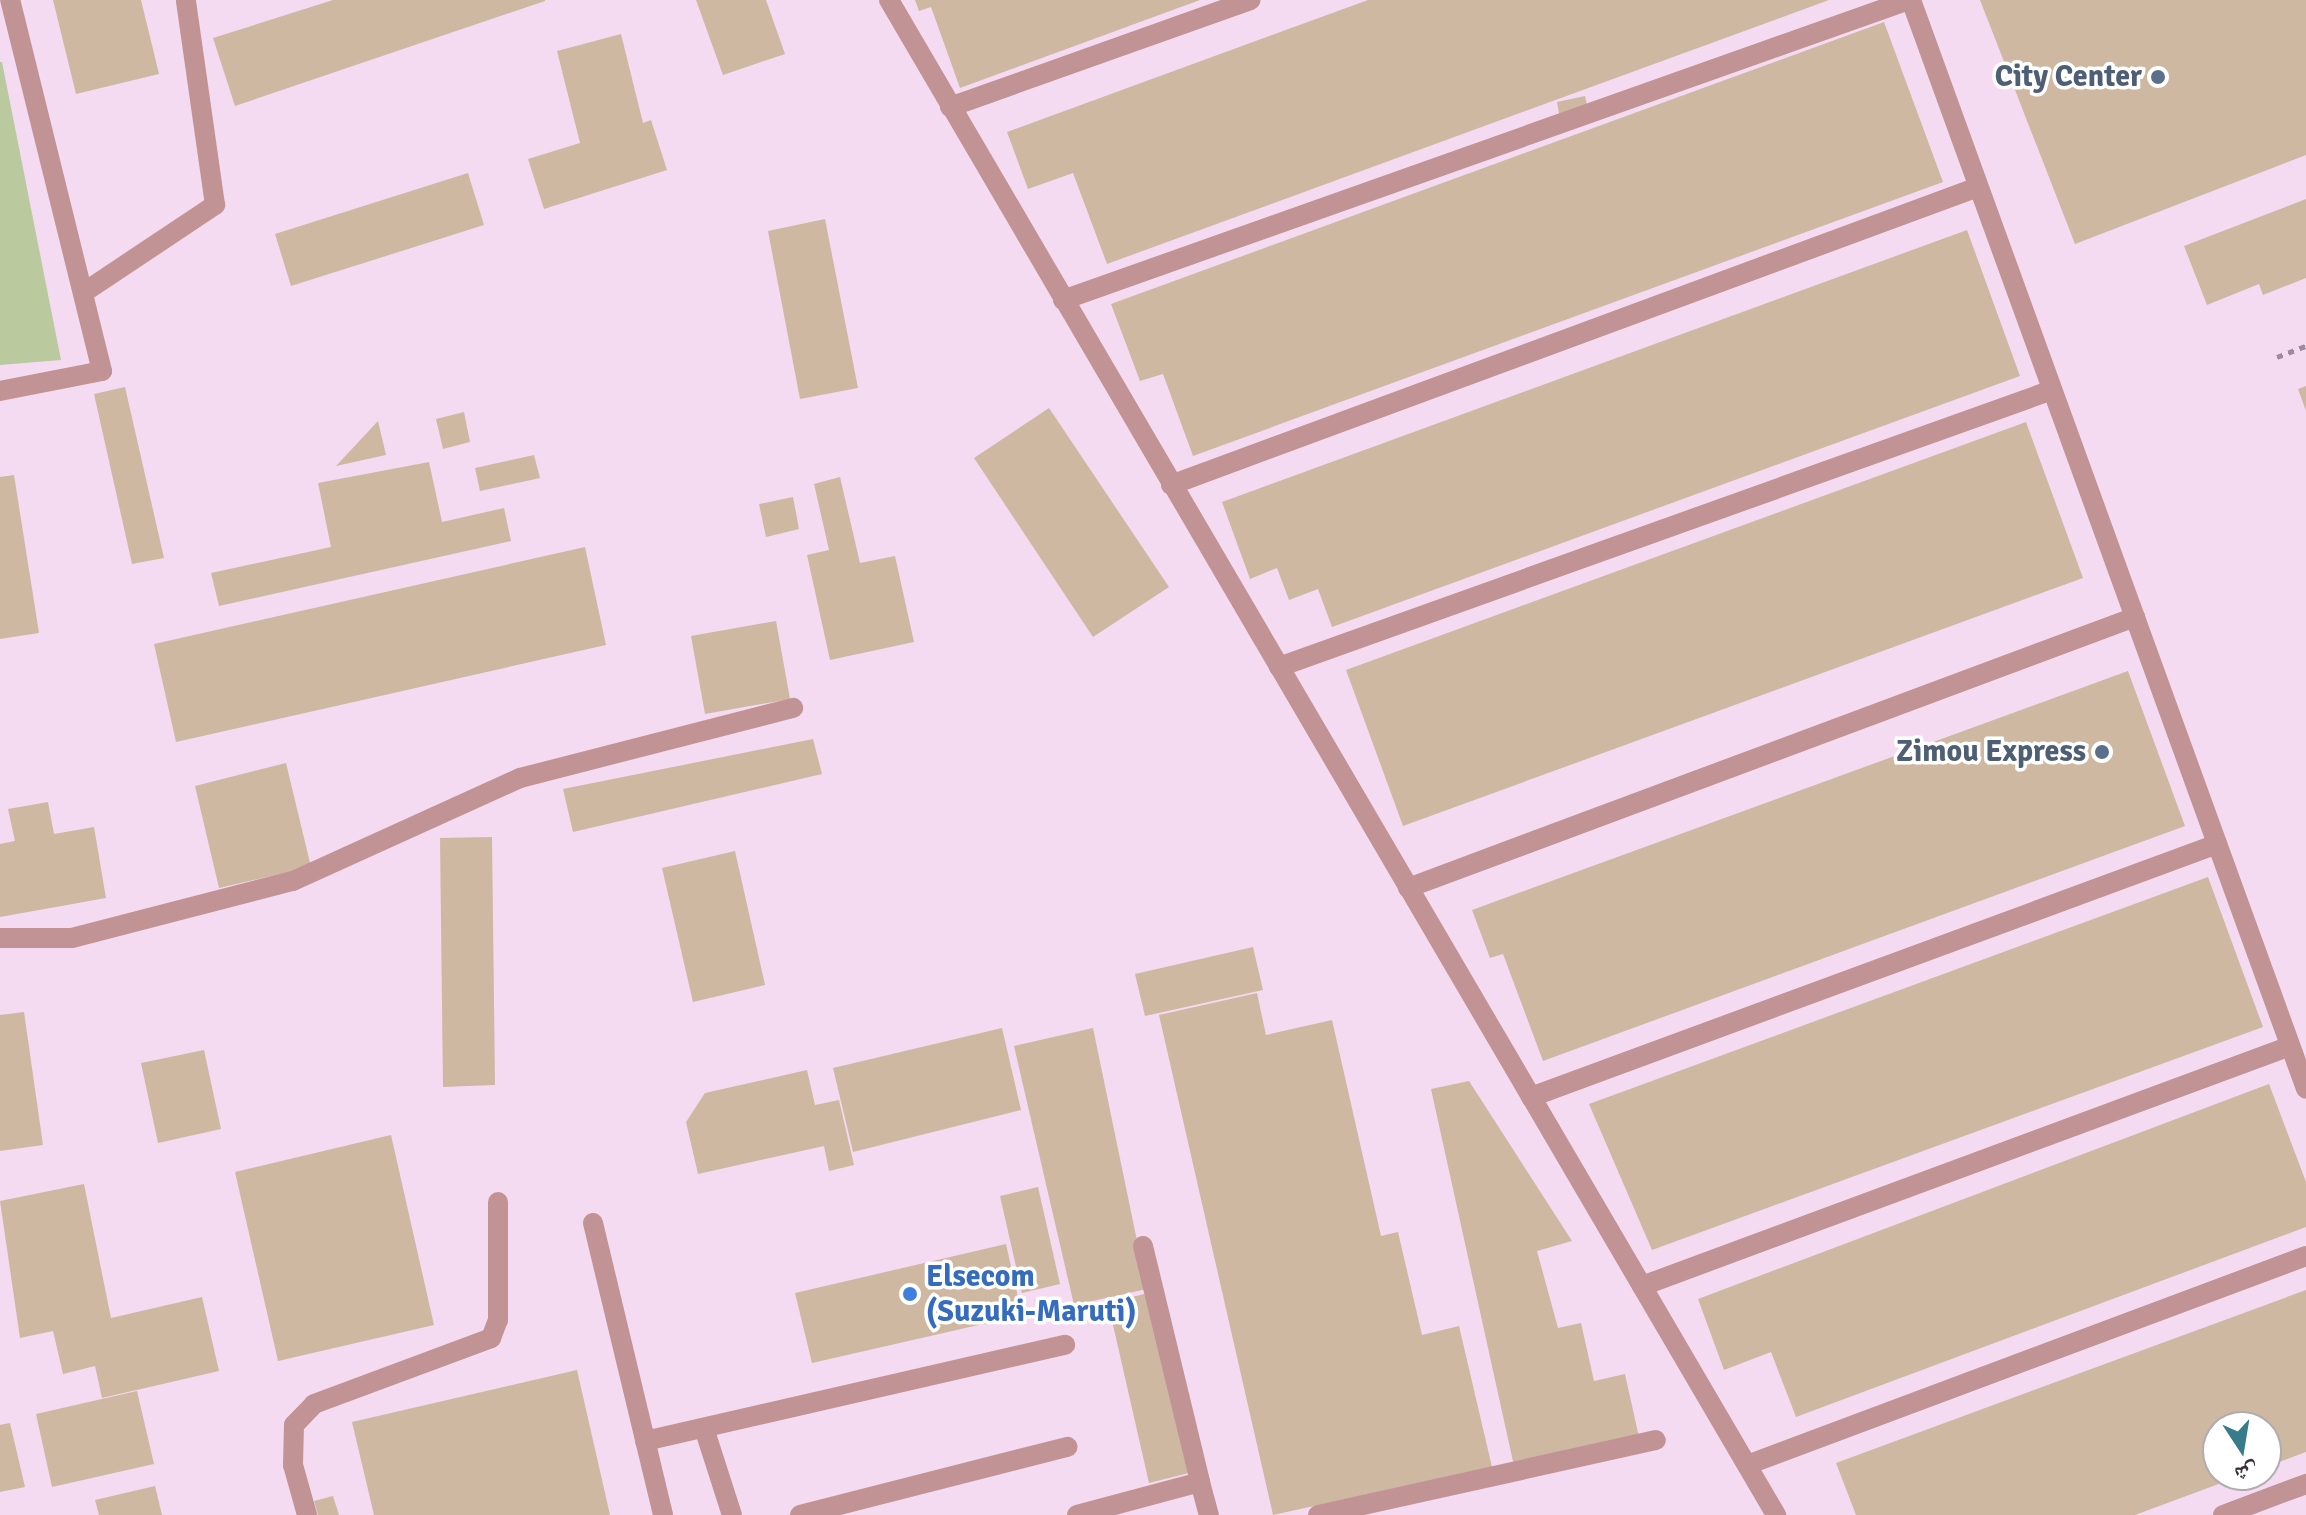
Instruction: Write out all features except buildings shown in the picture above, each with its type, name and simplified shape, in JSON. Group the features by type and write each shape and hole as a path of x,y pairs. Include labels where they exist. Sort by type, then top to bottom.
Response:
{"street":[{"path":"0,391 102,371 10,0"},
{"path":"83,293 215,205 187,0"},
{"path":"889,0 1776,1515"},
{"path":"950,107 1250,0"},
{"path":"1063,300 1910,0 2306,1089"},
{"path":"1171,485 1978,187"},
{"path":"1279,667 2052,390"},
{"path":"1408,888 2135,617"},
{"path":"0,938 72,938 293,881 520,778 793,708"},
{"path":"1531,1097 2217,844"},
{"path":"1642,1286 2290,1046"},
{"path":"307,1515 293,1465 294,1425 314,1404 491,1338 498,1320 498,1202"},
{"path":"593,1223 663,1515"},
{"path":"1143,1246 1209,1515"},
{"path":"1747,1465 2306,1256"},
{"path":"645,1441 1065,1345"},
{"path":"704,1428 732,1515"},
{"path":"1318,1515 1656,1440"},
{"path":"800,1515 1067,1447"},
{"path":"1077,1515 1200,1482"},
{"path":"2223,1515 2306,1484"}],"path":[{"path":"2277,357 2306,346"}],"green space":[{"path":"2,62 61,360 0,365"}],"place":[{"name":"City Center","path":"2158,77"},
{"name":"Zimou Express","path":"2102,752"},
{"name":"Elsecom (Suzuki-Maruti)","path":"910,1294"}]}
